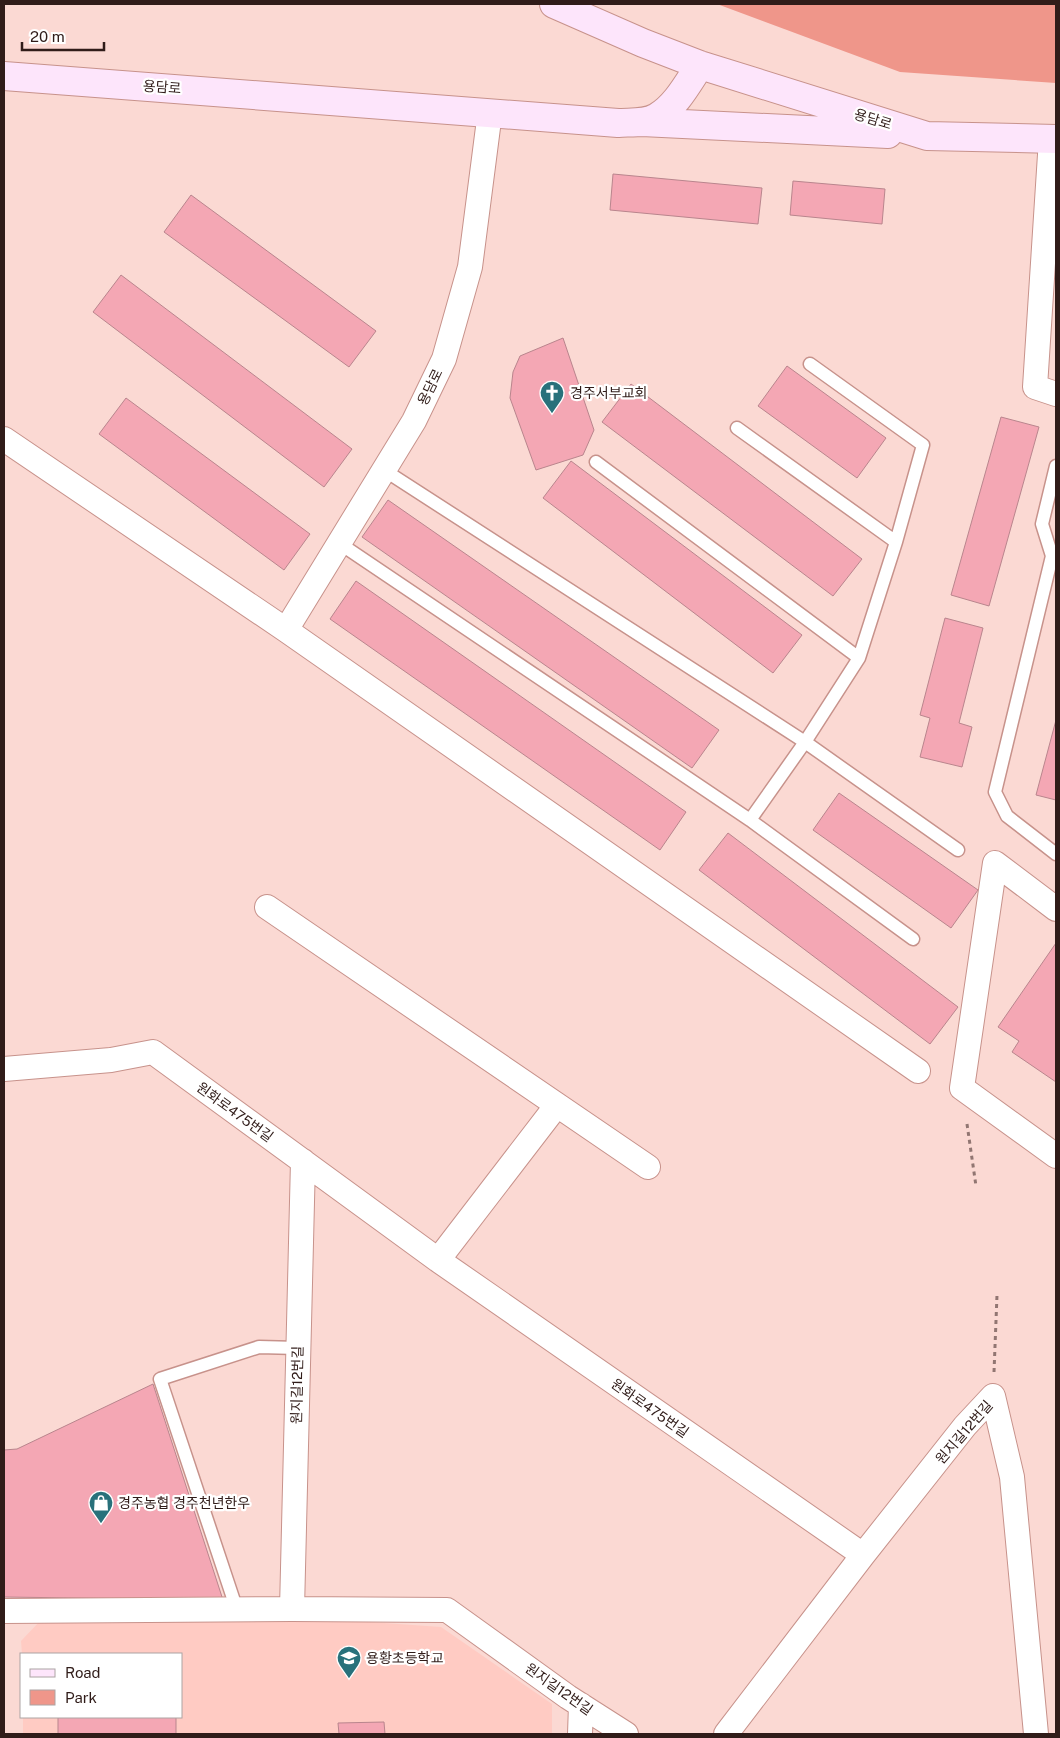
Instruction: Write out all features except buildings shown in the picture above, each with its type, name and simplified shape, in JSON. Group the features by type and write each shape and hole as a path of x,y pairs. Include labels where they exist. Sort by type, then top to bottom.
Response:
{"main road":[{"name":"용담로","path":"554,4 643,43 700,65 927,136 1054,139"},
{"name":"용담로","path":"7,75 618,123 640,122 656,118 672,105 700,65"},
{"path":"640,122 927,136"}],"street":[{"name":"용담로","path":"286,630 414,421 444,359 470,267 490,112"},
{"name":"용담로","path":"1046,390 1054,139"},
{"path":"4,439 286,630 918,1071"},
{"path":"1056,909 994,863 962,1088 1056,1156"},
{"path":"267,908 648,1167"},
{"name":"원화로475번길","path":"4,1068 111,1060 153,1052 438,1260 863,1555"},
{"path":"438,1260 557,1105"},
{"name":"원지길12번길","path":"292,1609 302,1161"},
{"name":"원지길12번길","path":"726,1734 863,1555 965,1426 993,1396"},
{"name":"원지길12번길","path":"993,1396 1012,1477 1036,1734"},
{"name":"원지길12번길","path":"4,1611 447,1610 581,1705 626,1734"},
{"path":"580,1734 581,1705"}],"lane":[{"path":"750,820 805,742 860,658 896,542 923,445 810,364"},
{"path":"737,428 896,542"},
{"path":"596,462 860,658"},
{"path":"1056,466 1042,524 1054,556 995,792 1007,816 1056,854"},
{"path":"384,470 805,742 958,850"},
{"path":"339,543 750,820 913,939"},
{"path":"237,1610 160,1379 259,1347 298,1348"}],"path":[{"path":"962,1088 976,1186"},
{"path":"993,1396 997,1295"}],"shaded area":[{"name":"용황초등학교","path":"327,1619 441,1627 552,1704 552,1734 23,1734 23,1718 182,1718 182,1653 22,1653 21,1641 41,1620"}],"green space":[{"path":"717,4 1056,4 1056,83 900,72"}],"place":[{"name":"경주서부교회","path":"552,414"},
{"name":"경주농협 경주천년한우","path":"101,1524"},
{"name":"용황초등학교","path":"349,1679"}]}
